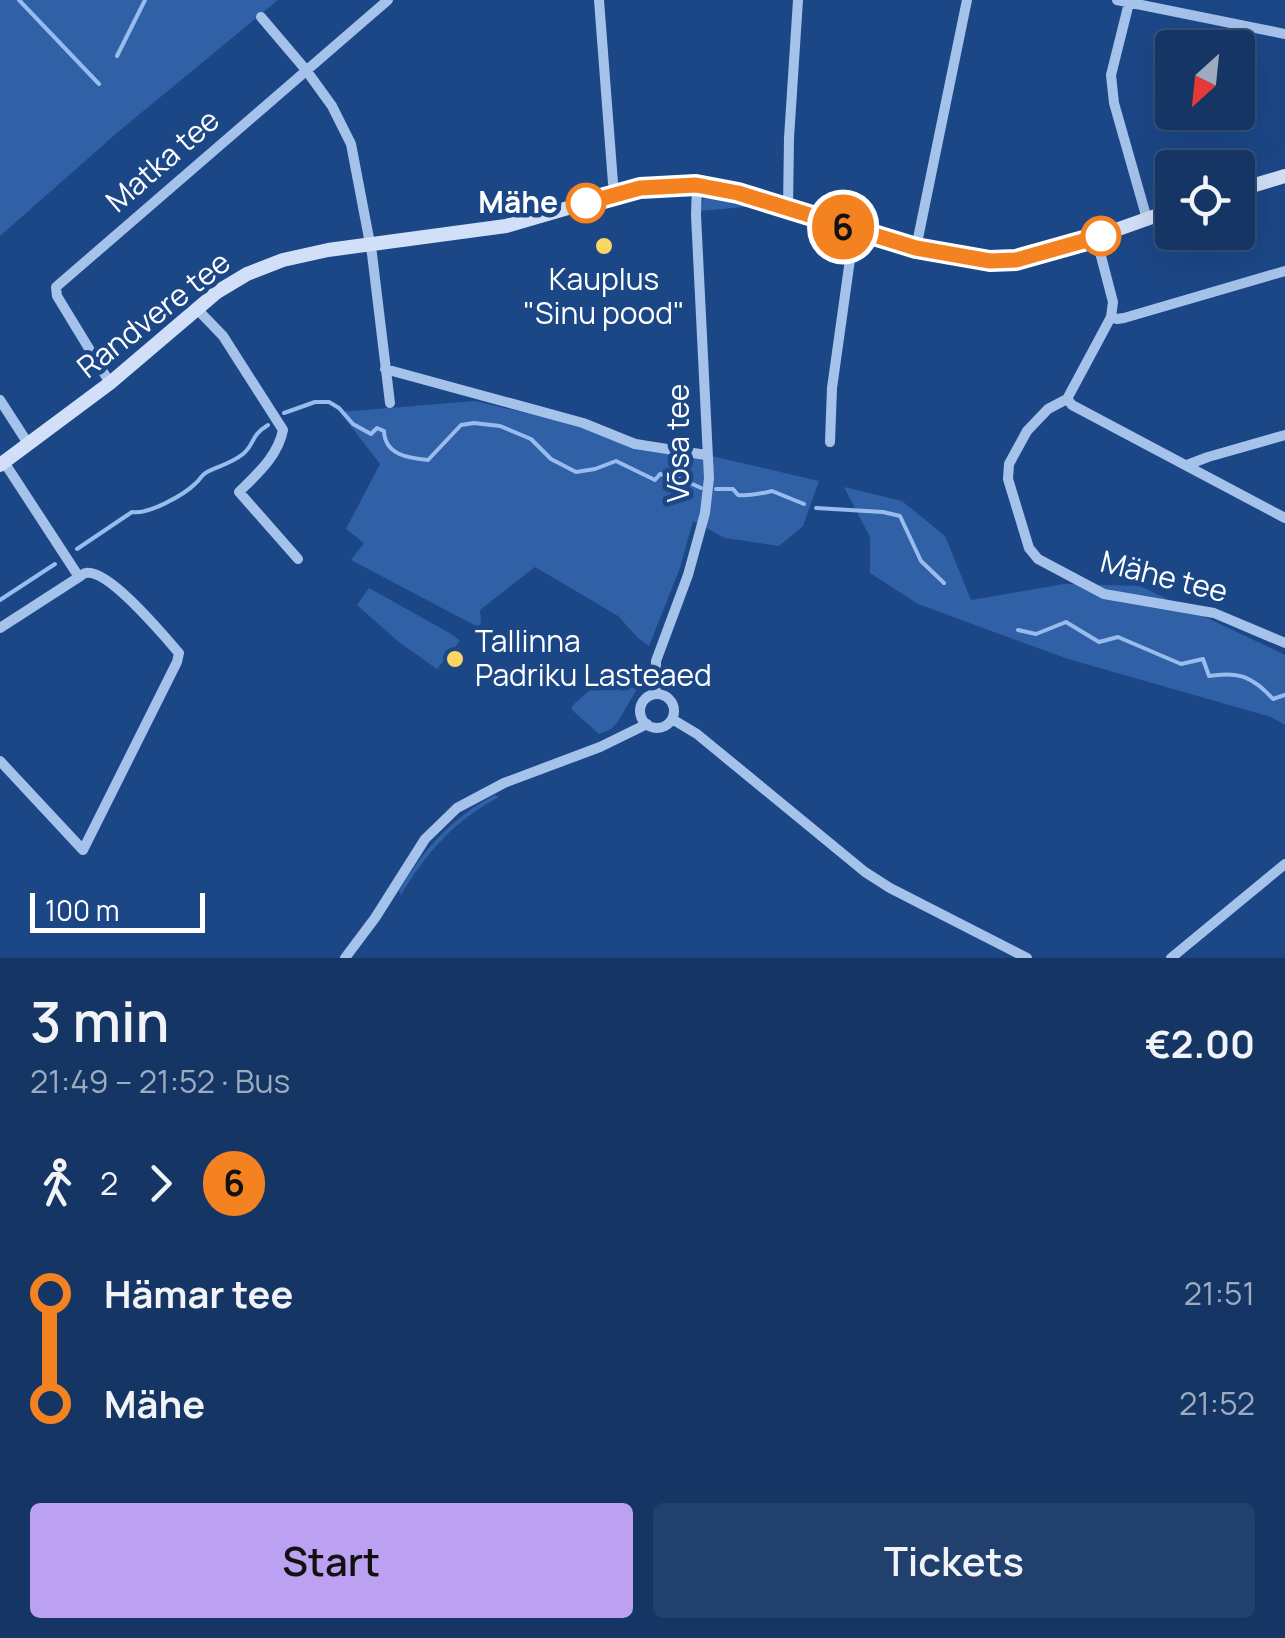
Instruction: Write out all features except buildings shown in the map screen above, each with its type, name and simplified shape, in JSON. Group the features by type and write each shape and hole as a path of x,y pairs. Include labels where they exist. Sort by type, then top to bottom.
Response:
{"main road":[{"path":"1255,185 1285,176"},
{"name":"Randvere tee","path":"2,464 110,383 218,292 283,260 506,226 662,185 696,185 738,193 916,248 990,261 1016,260 1155,216"}],"street":[{"name":"Matka tee","path":"110,383 57,296 56,287 388,0"},
{"path":"599,0 616,194"},
{"path":"788,209 798,0"},
{"path":"916,248 967,0"},
{"path":"1147,219 1114,103 1111,76 1123,1 1285,34"},
{"path":"261,17 332,106 352,144 390,403"},
{"name":"Võsa tee","path":"656,694 656,661 682,594 705,512 708,478 696,185"},
{"path":"830,442 832,388 854,231"},
{"path":"1096,237 1114,302 1111,317 1124,318 1285,271"},
{"path":"197,309 223,336 283,430 280,444 266,464 239,492 298,559"},
{"name":"Mähe tee","path":"1111,317 1066,398 1048,409 1026,432 1009,464 1008,479 1029,548 1038,558 1104,594 1214,613 1285,643"},
{"path":"386,369 583,422 635,444 706,455"},
{"path":"1066,398 1072,405 1285,518"},
{"path":"0,400 29,445"},
{"path":"1187,465 1285,435"},
{"path":"2,464 79,577"},
{"path":"0,628 85,573 92,573 123,591 179,653 83,850 0,760"},
{"path":"665,696 672,702 672,718 663,726 652,726 641,716 641,706 646,698 665,696"},
{"path":"672,718 697,734 865,872 1027,958"},
{"path":"346,958 425,839 457,808 504,783 600,747 647,724"},
{"path":"1171,958 1285,864"}],"shaded area":[{"path":"0,0 278,0 0,236"},
{"path":"710,195 755,206 701,211 703,199"},
{"path":"475,401 819,481 803,526 779,546 725,538 693,521 680,568 649,646 618,616 535,567 480,610 478,627 351,560 364,543 346,529 380,464 340,412"},
{"path":"844,487 902,501 945,536 971,600 1064,584 1140,586 1285,655 1285,725 1271,717 1068,659 918,604 870,573 870,537"},
{"path":"369,588 460,641 437,669 357,605"},
{"path":"637,660 645,666 644,677 617,723 599,734 571,709 603,679 614,687"},
{"path":"495,795 499,797 443,839 401,895 399,891 408,876 440,836"}],"waterway":[{"path":"19,0 99,84"},
{"path":"117,56 145,0"},
{"path":"284,413 315,402 329,402 371,434 377,428 384,431 393,450 413,458 428,460 461,425 474,423 500,426 531,439 551,459 576,472 616,461 655,480 660,474 679,479"},
{"path":"77,549 132,512 166,503 207,472 239,457 268,425"},
{"path":"686,481 701,488"},
{"path":"716,489 733,489 738,495 772,491 804,504"},
{"path":"816,508 900,516 921,561 944,583"},
{"path":"0,600 55,564"},
{"path":"1018,630 1036,634 1066,622 1099,642 1118,637 1181,664 1203,659 1209,676 1237,675 1259,685 1273,699 1285,695"}],"bus line":[{"name":"6","path":"586,203 640,188 696,185 738,193 916,248 990,261 1016,260 1101,236"}],"place":[{"name":"Mähe","path":"586,203"},
{"name":"Kauplus \"Sinu pood\"","path":"604,246"},
{"name":"Tallinna Padriku Lasteaed","path":"455,659"}]}
